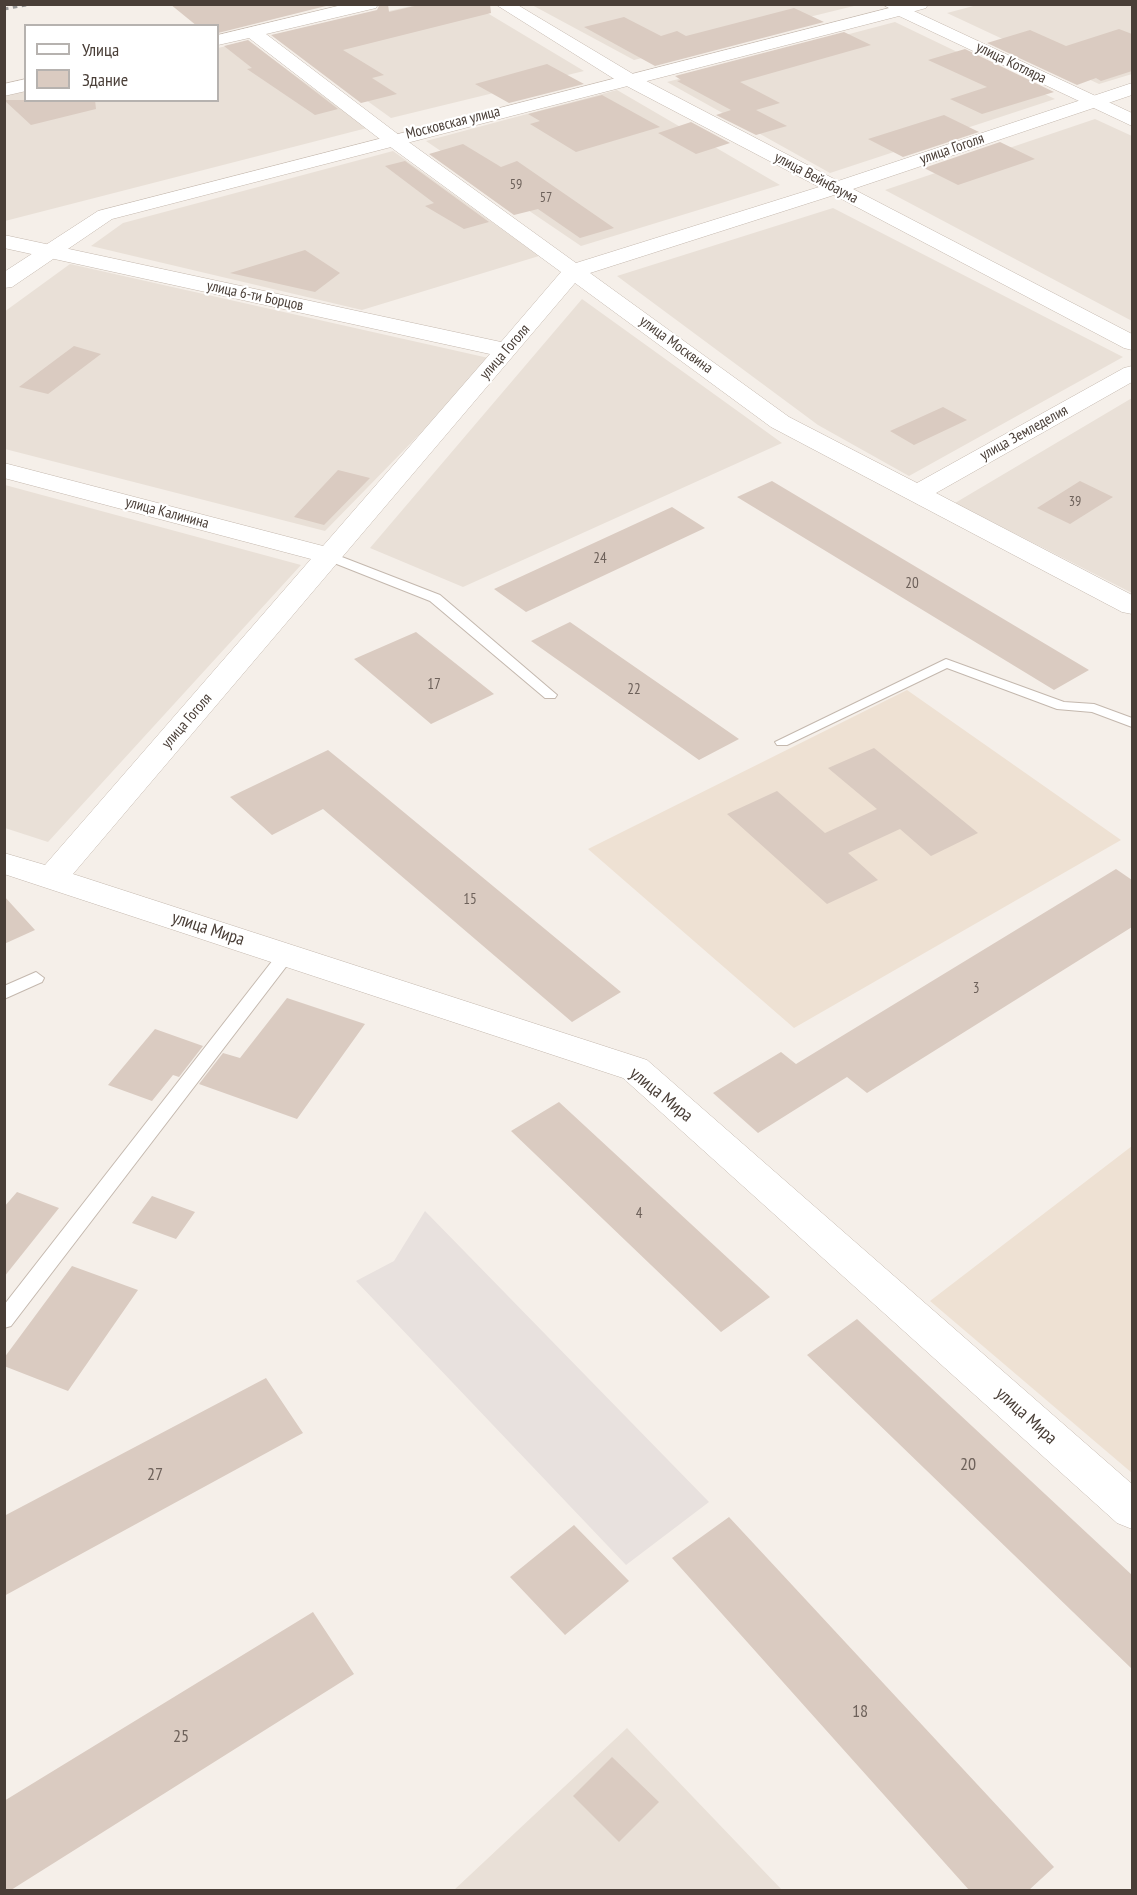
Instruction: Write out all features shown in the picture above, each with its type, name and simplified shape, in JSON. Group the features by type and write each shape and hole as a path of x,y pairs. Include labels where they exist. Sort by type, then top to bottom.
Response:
{"street":[{"path":"219,40 370,4"},
{"name":"улица Вейнбаума","path":"503,4 626,78 1132,343"},
{"name":"Московская улица","path":"4,282 105,215 896,7 920,4"},
{"name":"улица Котляра","path":"896,7 1132,120"},
{"name":"улица Москвина","path":"252,32 392,139 780,422 1132,606"},
{"path":"4,90 24,85"},
{"name":"улица Гоголя","path":"52,878 574,272 836,188 1132,89"},
{"name":"улица 6-ти Борцов","path":"4,241 506,351"},
{"name":"улица Земледелия","path":"916,494 1132,373"},
{"name":"улица Калинина","path":"4,470 329,556"},
{"name":"улица Мира","path":"4,863 635,1069 1132,1510"}],"lane":[{"path":"329,556 435,598 550,695"},
{"path":"782,742 946,663 1062,706 1094,708 1132,723"},
{"path":"4,1320 286,955"},
{"path":"4,993 36,978"}],"shaded area":[{"path":"416,5 474,5 584,71 391,118 277,36"},
{"path":"532,5 858,5 634,60"},
{"path":"977,5 1132,5 1132,74 1099,84 947,13"},
{"path":"895,22 1055,99 830,173 667,82"},
{"path":"248,41 367,128 5,221 4,96 24,91 24,102 219,102 219,48"},
{"path":"617,90 780,185 581,246 426,141"},
{"path":"1095,119 1132,136 1132,321 885,190"},
{"path":"393,151 539,256 362,310 91,246 123,223"},
{"path":"833,208 1123,357 909,476 818,425 617,276"},
{"path":"70,264 493,359 325,531 5,449 4,312"},
{"path":"582,299 782,443 463,587 370,548"},
{"path":"1132,398 1132,593 955,503"},
{"path":"5,485 301,565 48,842 5,828"},
{"path":"907,690 1121,840 794,1028 588,849"},
{"path":"1132,1146 1132,1473 930,1301"},
{"path":"425,1211 709,1502 626,1565 356,1281 394,1261"},
{"path":"627,1728 782,1890 454,1890"}],"building":[{"path":"170,4 334,4 219,33 219,24 195,24"},
{"path":"380,4 388,4 389,12 423,4 490,4 491,13 343,50 384,75 372,78 397,94 361,103 271,35 377,10"},
{"path":"794,8 824,22 655,66 584,27 624,17 661,36 677,31 686,36"},
{"path":"1119,29 1132,34 1132,71 1101,81 1096,78 1077,85 987,43 1030,30 1066,46"},
{"path":"844,32 871,45 740,82 780,103 756,110 787,126 756,135 716,115 731,110 677,81 681,80 675,76"},
{"path":"248,40 338,109 315,115 247,69 252,68 224,46"},
{"path":"965,49 1054,92 982,114 950,99 987,87 928,60"},
{"path":"547,64 584,84 509,103 475,84"},
{"path":"602,95 660,127 576,152 530,124 540,121 528,114"},
{"path":"4,100 95,102 96,109 31,125"},
{"path":"944,115 979,132 903,157 868,139"},
{"path":"691,122 730,143 696,154 658,133"},
{"path":"1000,142 1035,159 958,185 924,168"},
{"path":"463,144 501,167 517,161 614,228 580,238 538,209 514,215 429,154"},
{"path":"405,161 489,222 464,229 425,206 434,203 385,166"},
{"path":"305,250 340,273 315,292 230,273"},
{"path":"74,346 101,354 48,394 19,387"},
{"path":"943,407 967,420 914,445 890,431"},
{"path":"338,470 370,478 324,525 294,517"},
{"path":"772,481 1089,670 1054,690 737,497"},
{"path":"1080,481 1113,497 1070,524 1037,508"},
{"path":"672,507 705,528 526,612 494,589"},
{"path":"570,622 739,739 699,760 531,641"},
{"path":"416,632 494,694 431,724 354,659"},
{"path":"874,748 978,833 931,856 900,829 848,853 878,880 827,904 727,814 777,791 825,833 877,809 828,768"},
{"path":"328,750 621,992 572,1022 323,809 272,835 230,797"},
{"path":"1116,869 1132,880 1132,927 867,1093 847,1077 758,1133 713,1093 781,1052 796,1064"},
{"path":"4,896 35,930 4,944"},
{"path":"287,998 365,1024 297,1119 199,1084 223,1053 240,1058"},
{"path":"155,1029 203,1046 179,1077 173,1075 152,1101 108,1085"},
{"path":"559,1102 770,1297 721,1332 511,1131"},
{"path":"17,1192 59,1208 4,1277 4,1207"},
{"path":"152,1196 195,1212 176,1239 132,1223"},
{"path":"72,1266 138,1290 68,1391 4,1366 4,1358"},
{"path":"857,1319 1132,1575 1132,1669 807,1355"},
{"path":"266,1378 303,1433 4,1596 4,1516"},
{"path":"729,1517 1054,1867 1029,1890 969,1890 672,1558"},
{"path":"574,1525 629,1581 565,1635 510,1577"},
{"path":"313,1612 354,1674 11,1890 4,1890 4,1801"},
{"path":"612,1757 659,1802 619,1842 573,1796"}],"railway":[{"path":"4,9 31,4"}]}
